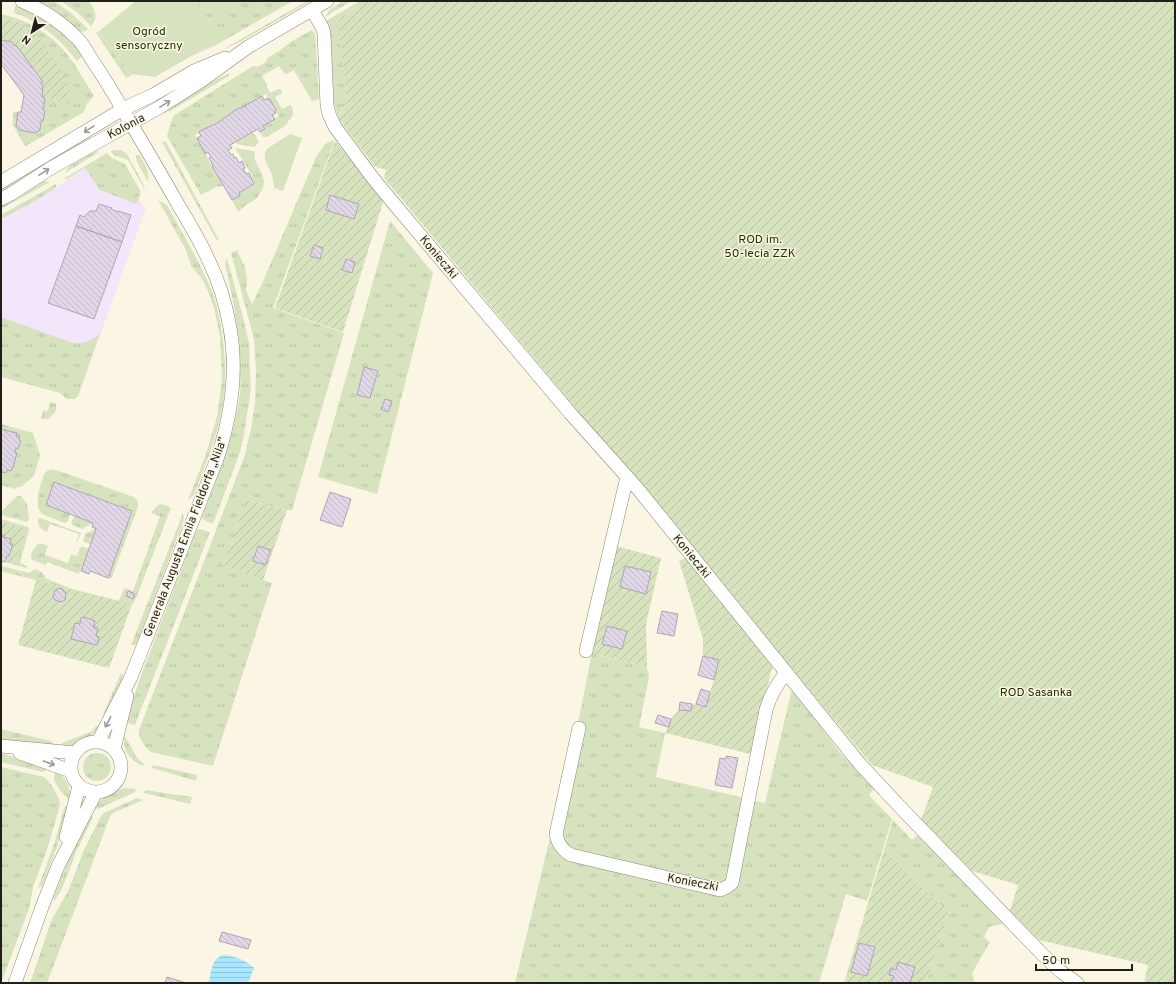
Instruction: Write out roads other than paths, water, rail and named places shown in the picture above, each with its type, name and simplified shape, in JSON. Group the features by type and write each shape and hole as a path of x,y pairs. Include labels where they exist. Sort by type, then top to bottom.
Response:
{"street":[{"name":"Generała Augusta Emila Fieldorfa „Nila”","path":"22,1 39,9 58,21 72,33 80,41 103,75 208,258 225,304 230,329 233,357 233,384 230,411 225,435 217,459 131,677 98,742"},
{"name":"Kolonia","path":"1,199 51,168 182,94 248,47 327,1"},
{"name":"Konieczki","path":"312,10 324,33 327,105 329,114 335,127 372,177 528,363 627,477 860,764 900,808 1043,955 1060,971 1077,983"},
{"name":"Kolonia","path":"1,182 123,109 158,92 194,71 248,47"},
{"path":"586,651 627,477"},
{"name":"Konieczki","path":"579,728 556,834 563,851 571,855 720,890 732,882 766,710 773,690 786,673"},
{"name":"Generała Augusta Emila Fieldorfa „Nila”","path":"114,749 131,677"},
{"path":"91,742 109,745 114,749 121,763 121,773 113,787 102,792 96,792 79,786 71,771 71,764 75,753 85,744 91,742"},
{"path":"1,746 75,753"},
{"path":"1,746 71,771"},
{"path":"58,866 79,786"},
{"path":"15,983 58,866 96,792"}],"water":[{"path":"222,955 239,958 254,968 248,983 209,983 214,964 218,957"}],"park label":[{"name":"Ogród sensoryczny","path":"149,38"},
{"name":"ROD im. 50-lecia ZZK","path":"760,246"},
{"name":"ROD Sasanka","path":"1036,692"}]}
